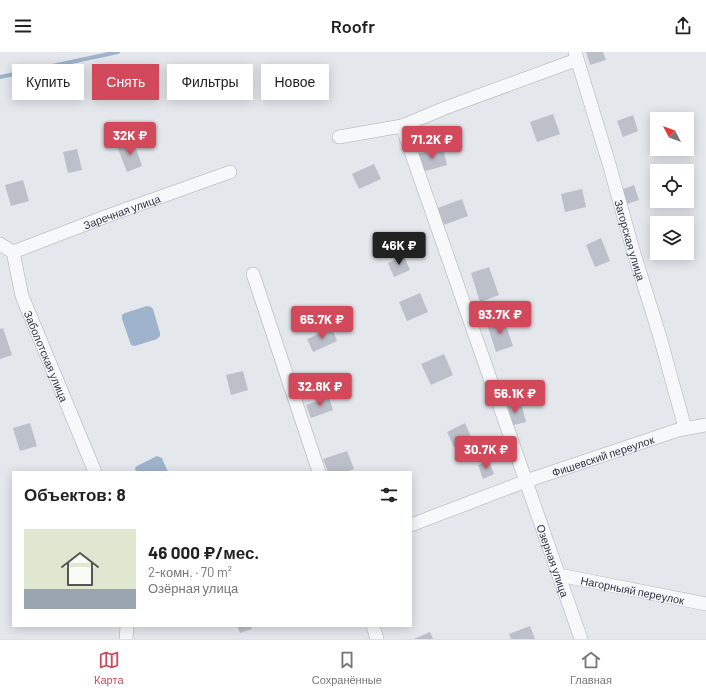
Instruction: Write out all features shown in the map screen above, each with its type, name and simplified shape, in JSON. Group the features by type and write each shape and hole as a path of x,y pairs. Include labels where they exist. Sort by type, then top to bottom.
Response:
{"street":[{"path":"339,138 402,126 576,56"},
{"name":"Загорская улица","path":"576,56 610,166 685,428"},
{"name":"Озерная улица","path":"402,126 581,639"},
{"name":"Заречная улица","path":"13,252 107,216 230,172"},
{"path":"0,244 13,252"},
{"name":"Заболотская улица","path":"13,252 22,296 96,471"},
{"path":"253,274 320,471"},
{"name":"Фишевский переулок","path":"412,525 526,481 685,428 706,425"},
{"name":"Нагорныяй переулок","path":"559,575 706,604"},
{"path":"126,639 127,627"},
{"path":"373,627 377,639"}],"water":[{"path":"147,306 153,309 160,336 157,339 135,346 131,345 122,315"},
{"path":"157,456 162,458 168,471 136,471 135,468"}],"building":[{"path":"586,52 603,52 606,60 590,65"},
{"path":"553,114 560,134 537,142 530,122"},
{"path":"633,115 638,131 623,137 617,121"},
{"path":"133,140 142,166 127,172 117,146"},
{"path":"443,148 447,165 422,172 418,154"},
{"path":"77,149 82,170 68,173 63,152"},
{"path":"374,164 381,179 359,189 352,174"},
{"path":"23,180 29,201 11,206 5,185"},
{"path":"634,185 639,200 623,205 618,191"},
{"path":"582,189 586,207 565,212 561,194"},
{"path":"462,199 468,216 441,226 435,209"},
{"path":"601,238 610,261 595,267 586,245"},
{"path":"404,256 410,270 394,277 388,263"},
{"path":"489,267 499,295 480,302 471,273"},
{"path":"420,293 428,312 407,321 399,302"},
{"path":"504,319 513,346 496,352 487,324"},
{"path":"3,328 12,355 0,359 0,329"},
{"path":"332,328 337,341 313,352 307,339"},
{"path":"444,354 453,375 431,385 421,364"},
{"path":"243,371 248,390 231,395 226,375"},
{"path":"329,397 333,410 311,418 306,405"},
{"path":"521,402 526,422 510,426 505,405"},
{"path":"30,423 37,446 20,451 13,428"},
{"path":"465,423 472,439 454,447 447,432"},
{"path":"347,451 354,469 349,471 328,471 323,459"},
{"path":"489,461 494,474 483,479 478,465"},
{"path":"530,626 535,639 511,639 509,634"},
{"path":"237,627 251,627 252,629 240,633"},
{"path":"430,632 433,639 414,639"}],"waterway":[{"path":"0,77 118,52"}]}
